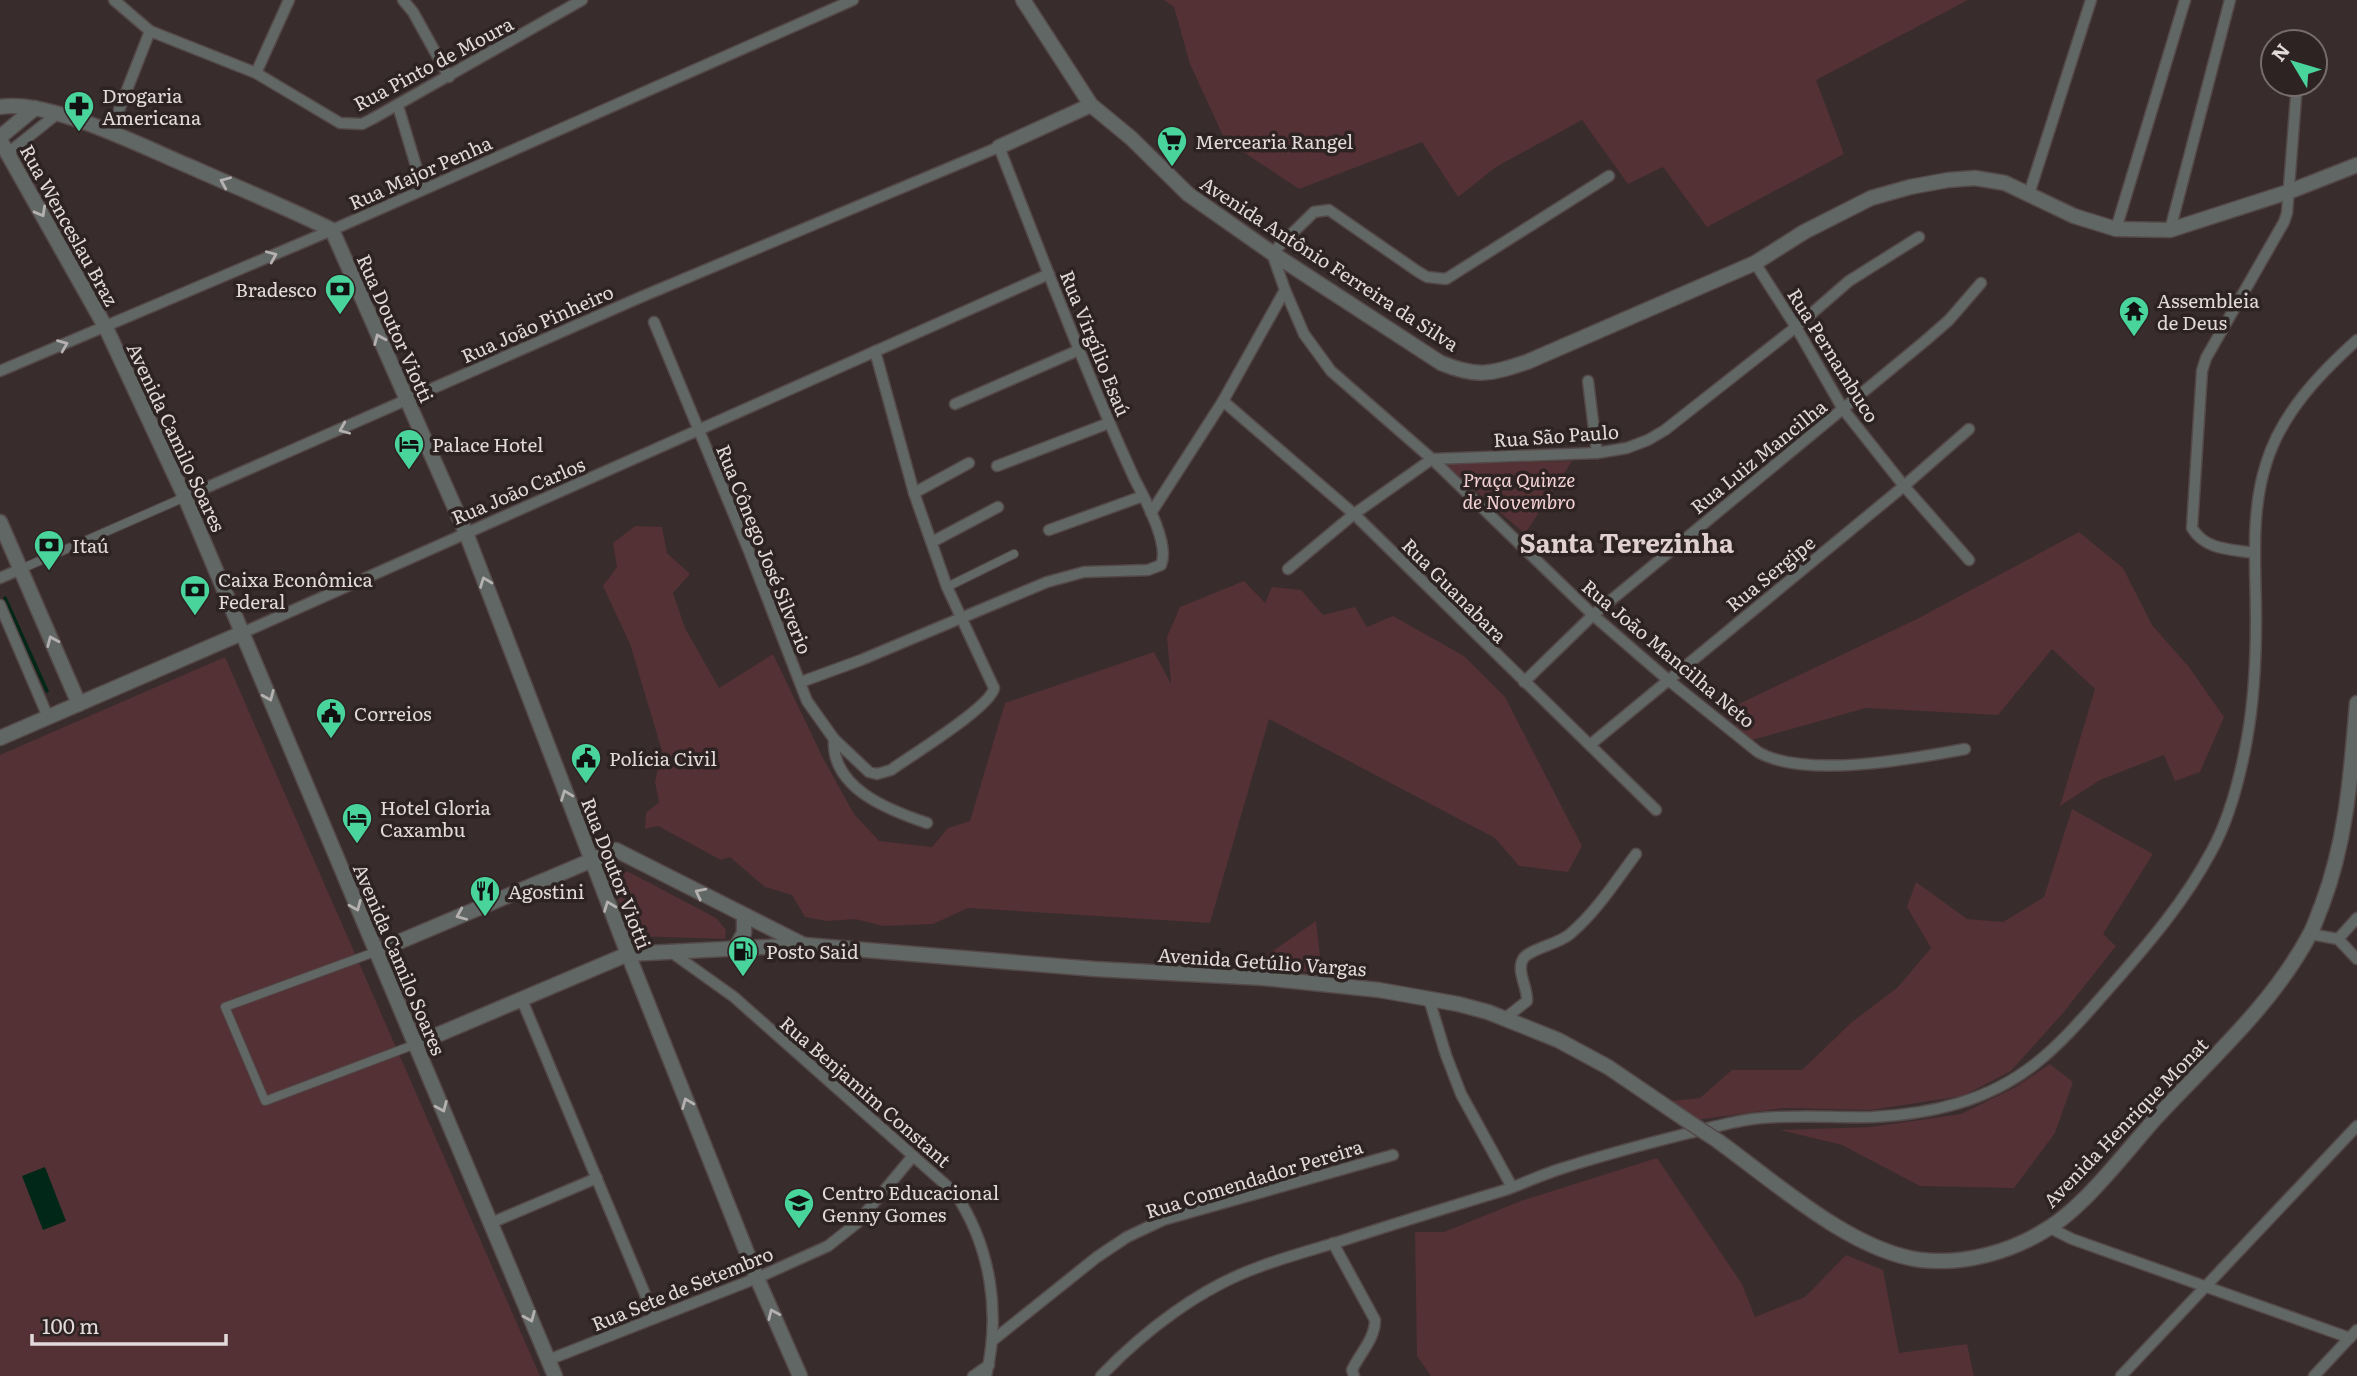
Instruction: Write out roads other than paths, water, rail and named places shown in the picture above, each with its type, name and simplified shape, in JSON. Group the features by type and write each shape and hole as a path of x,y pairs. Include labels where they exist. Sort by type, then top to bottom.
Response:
{"street":[{"name":"Rua Pinto de Moura","path":"114,0 150,31 256,73 341,123 362,124 582,0"},
{"path":"256,73 289,0"},
{"path":"404,0 449,77"},
{"name":"Rua Major Penha","path":"0,371 332,230 853,0"},
{"name":"Avenida Antônio Ferreira da Silva","path":"1023,0 1091,105 1131,138 1188,194 1272,253 1441,363 1460,371 1479,374 1497,372 1527,362 1755,263 1839,213 1871,198 1910,187 1975,178 2004,183 2074,216 2116,229 2170,230 2288,192 2357,165"},
{"path":"2029,194 2091,0"},
{"path":"2116,229 2185,0"},
{"path":"2170,230 2230,0"},
{"path":"110,133 150,31"},
{"path":"2254,553 2210,545 2199,539 2192,528 2202,371 2206,358 2280,233 2287,213 2296,98"},
{"name":"Rua João Pinheiro","path":"0,578 407,402 641,297 999,147 1091,105"},
{"path":"398,106 423,189"},
{"path":"0,107 35,108 110,133 332,230"},
{"path":"3,143 35,108"},
{"path":"3,143 57,114"},
{"name":"Rua Wenceslau Braz","path":"3,143 106,328"},
{"name":"Rua Virgílio Esaú","path":"960,618 1027,589 1084,572 1156,568 1164,558 1164,550 1151,513 1109,423 999,147"},
{"path":"1272,253 1314,212 1329,210 1427,277 1446,279 1609,176"},
{"name":"Rua Doutor Viotti","path":"332,230 466,533 628,954 757,1278 800,1376"},
{"name":"Rua São Paulo","path":"1432,459 1597,453 1627,448 1648,440 1665,430 1796,327 1849,281 1919,237"},
{"name":"Rua João Mancilha Neto","path":"1272,253 1304,334 1331,371 1432,459 1593,615 1667,679 1765,756 1787,763 1818,766 1919,758 1965,749"},
{"name":"Rua Pernambuco","path":"1755,263 1796,327 1843,410 1904,486 1969,560"},
{"name":"Rua João Carlos","path":"0,738 593,479 1049,274"},
{"name":"Rua Luiz Mancilha","path":"1524,682 1593,615 1941,327 1981,284"},
{"path":"1151,513 1223,401 1285,290"},
{"name":"Rua Cônego José Silverio","path":"654,322 749,551 807,701 834,738 869,772 877,774 891,770 974,712 993,693 992,680 960,618"},
{"name":"Avenida Camilo Soares","path":"106,328 185,497 555,1376"},
{"path":"1101,1376 1145,1335 1212,1289 1256,1268 1660,1140 1753,1119 1872,1117 1951,1105 1982,1097 2010,1082 2039,1061 2078,1024 2147,945 2205,862 2225,822 2242,761 2254,685 2254,553 2264,469 2274,443 2305,393 2357,340"},
{"path":"956,404 1079,350"},
{"path":"801,682 960,618 914,494 875,351"},
{"path":"1588,381 1597,453"},
{"name":"Rua Guanabara","path":"1223,401 1354,514 1656,810"},
{"path":"997,466 1109,423"},
{"name":"Rua Sergipe","path":"1591,744 1904,486 1969,429"},
{"path":"1288,569 1354,514 1432,459"},
{"path":"914,494 969,463"},
{"path":"1049,530 1143,496"},
{"path":"932,542 998,507"},
{"path":"0,522 79,704"},
{"path":"947,587 1014,554"},
{"path":"0,605 48,717"},
{"name":"Avenida Henrique Monat","path":"1686,1120 1833,1224 1868,1245 1890,1253 1921,1260 1948,1261 1980,1256 2016,1247 2050,1228 2110,1170 2215,1056 2262,1003 2311,934 2339,854 2348,805 2357,703"},
{"path":"834,738 834,756 861,792 891,811 927,822"},
{"path":"582,835 805,946"},
{"path":"416,1044 265,1101 225,1007 375,952 615,850"},
{"path":"1504,1019 1527,1001 1522,960 1528,954 1568,936 1579,926 1636,854"},
{"path":"735,949 744,933 744,915"},
{"path":"2338,939 2357,918"},
{"path":"2311,934 2338,939 2357,959"},
{"name":"Avenida Getúlio Vargas","path":"416,1044 628,954 805,946 1095,970 1264,978 1379,990 1458,1004 1558,1040 1598,1062 1686,1120"},
{"name":"Rua Benjamim Constant","path":"669,951 734,997 955,1193 975,1230 988,1267 993,1309 992,1341 987,1370"},
{"path":"1429,999 1461,1094 1512,1187"},
{"path":"522,1000 655,1318"},
{"path":"2121,1376 2357,1126"},
{"name":"Rua Comendador Pereira","path":"992,1341 1097,1257 1127,1237 1163,1220 1393,1155"},
{"name":"Rua Sete de Setembro","path":"548,1360 796,1262 842,1238 858,1223 914,1156"},
{"path":"491,1223 597,1178"},
{"path":"2050,1228 2073,1239 2354,1334 2314,1376"},
{"path":"1334,1243 1375,1320 1371,1338 1352,1370 1354,1376"},
{"path":"973,1376 987,1370"}],"waterway":[{"path":"5,598 47,691"}],"place":[{"name":"Drogaria Americana","path":"79,133"},
{"name":"Mercearia Rangel","path":"1172,168"},
{"name":"Bradesco","path":"340,316"},
{"name":"Assembleia de Deus","path":"2134,338"},
{"name":"Palace Hotel","path":"409,471"},
{"name":"Itaú","path":"49,572"},
{"name":"Caixa Econômica Federal","path":"195,617"},
{"name":"Correios","path":"331,740"},
{"name":"Polícia Civil","path":"586,785"},
{"name":"Hotel Gloria Caxambu","path":"357,845"},
{"name":"Agostini","path":"485,918"},
{"name":"Posto Said","path":"743,978"},
{"name":"Centro Educacional Genny Gomes","path":"799,1230"}],"district":[{"name":"Santa Terezinha","path":"1627,541"}],"park label":[{"name":"Praça Quinze de Novembro","path":"1519,490"}]}
